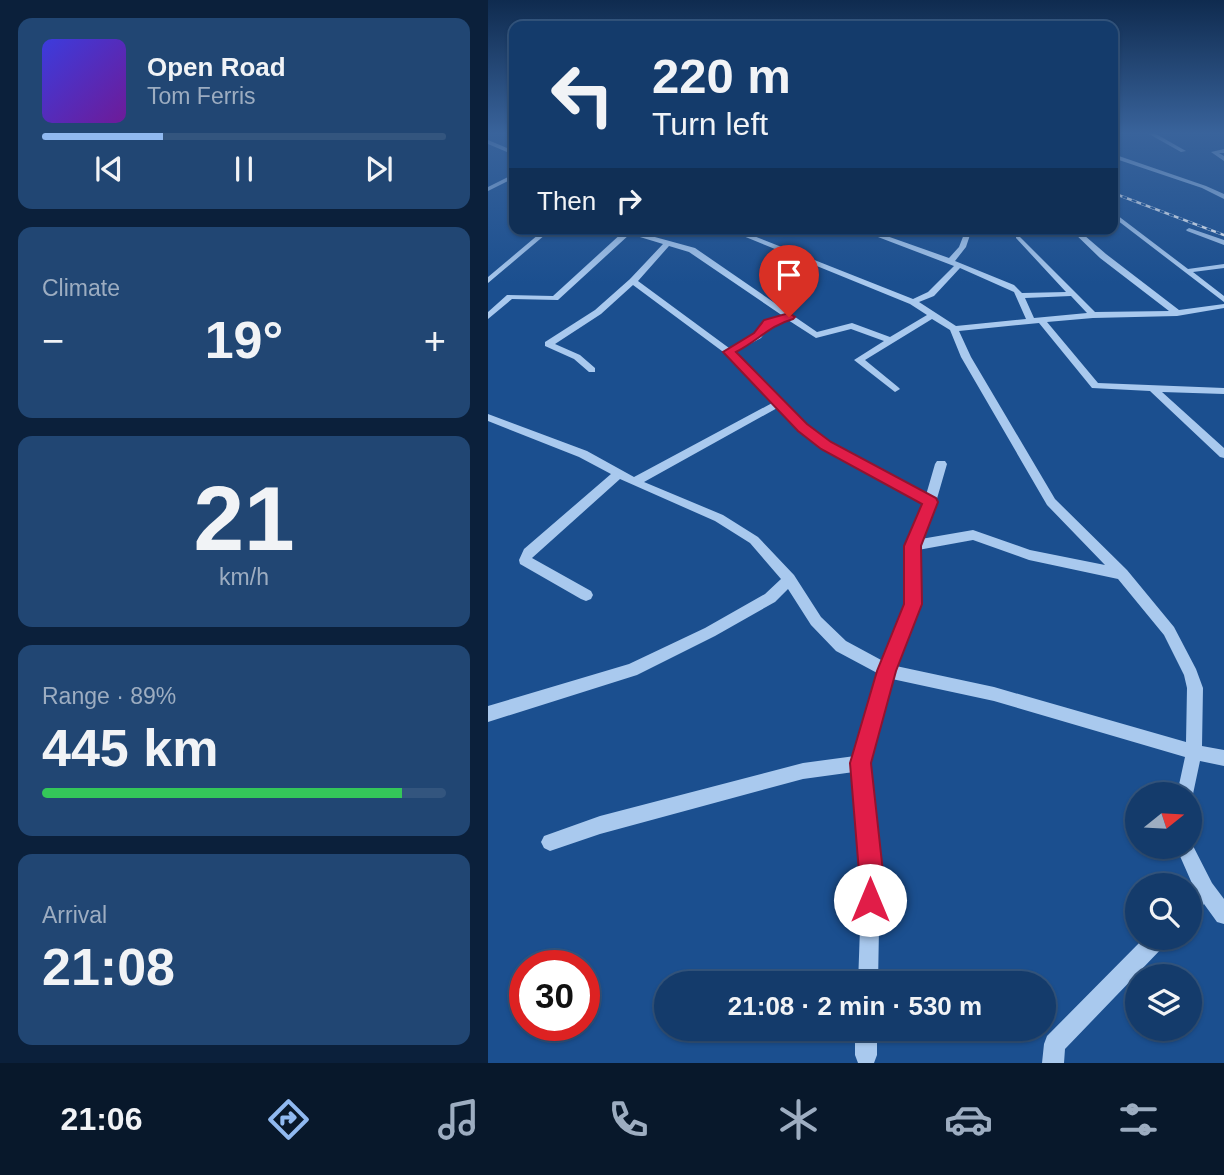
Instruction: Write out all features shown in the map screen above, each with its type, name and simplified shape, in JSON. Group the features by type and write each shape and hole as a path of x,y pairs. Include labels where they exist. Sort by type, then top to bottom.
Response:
{"street":[{"path":"1194,184 1224,197"},
{"path":"1118,218 1224,300"},
{"path":"1189,230 1224,243"},
{"path":"488,281 542,235"},
{"path":"488,316 505,300 515,295 545,300 555,298 621,235"},
{"path":"641,235 692,250 816,335 852,326 890,340"},
{"path":"744,235 913,302 954,329 966,357 1050,502 1123,574 1169,631 1192,674 1195,688 1194,752 1188,782"},
{"path":"883,235 1011,287 1036,320 1095,386 1224,391"},
{"path":"950,261 960,254 968,235"},
{"path":"1080,235 1178,313"},
{"path":"1018,237 1093,315"},
{"path":"592,369 577,358 548,344 598,312 633,281 667,244"},
{"path":"913,302 931,294 959,265"},
{"path":"1187,271 1224,266"},
{"path":"633,281 728,352 802,428 826,446 930,502"},
{"path":"1019,296 1071,294"},
{"path":"954,329 1093,315 1178,313 1224,306"},
{"path":"895,388 859,360 934,314"},
{"path":"728,352 758,336 768,323 789,317"},
{"path":"1152,388 1224,454"},
{"path":"634,482 779,403"},
{"path":"488,417 583,454 634,482 719,518 754,540 789,579 816,621 841,646 887,671 994,694 1194,752 1224,758"},
{"path":"868,971 871,872 861,763 887,671 913,604 912,546 930,502 941,464"},
{"path":"586,595 525,560 528,553 619,474"},
{"path":"912,546 973,535 1029,555 1123,574"},
{"path":"488,714 632,670 710,632 770,598 789,579"},
{"path":"550,842 600,825 803,771 861,763"},
{"path":"1191,859 1205,890 1224,915"},
{"path":"1202,893 1205,890"},
{"path":"1053,1063 1056,1044 1146,950"},
{"path":"866,1055 867,1041"}],"railway":[{"path":"1118,195 1224,235"}],"route":[{"path":"789,317 768,323 758,336 728,352 768,389 802,428 826,446 930,502 912,546 913,604 887,671 861,763 871,872 870,900"}]}
